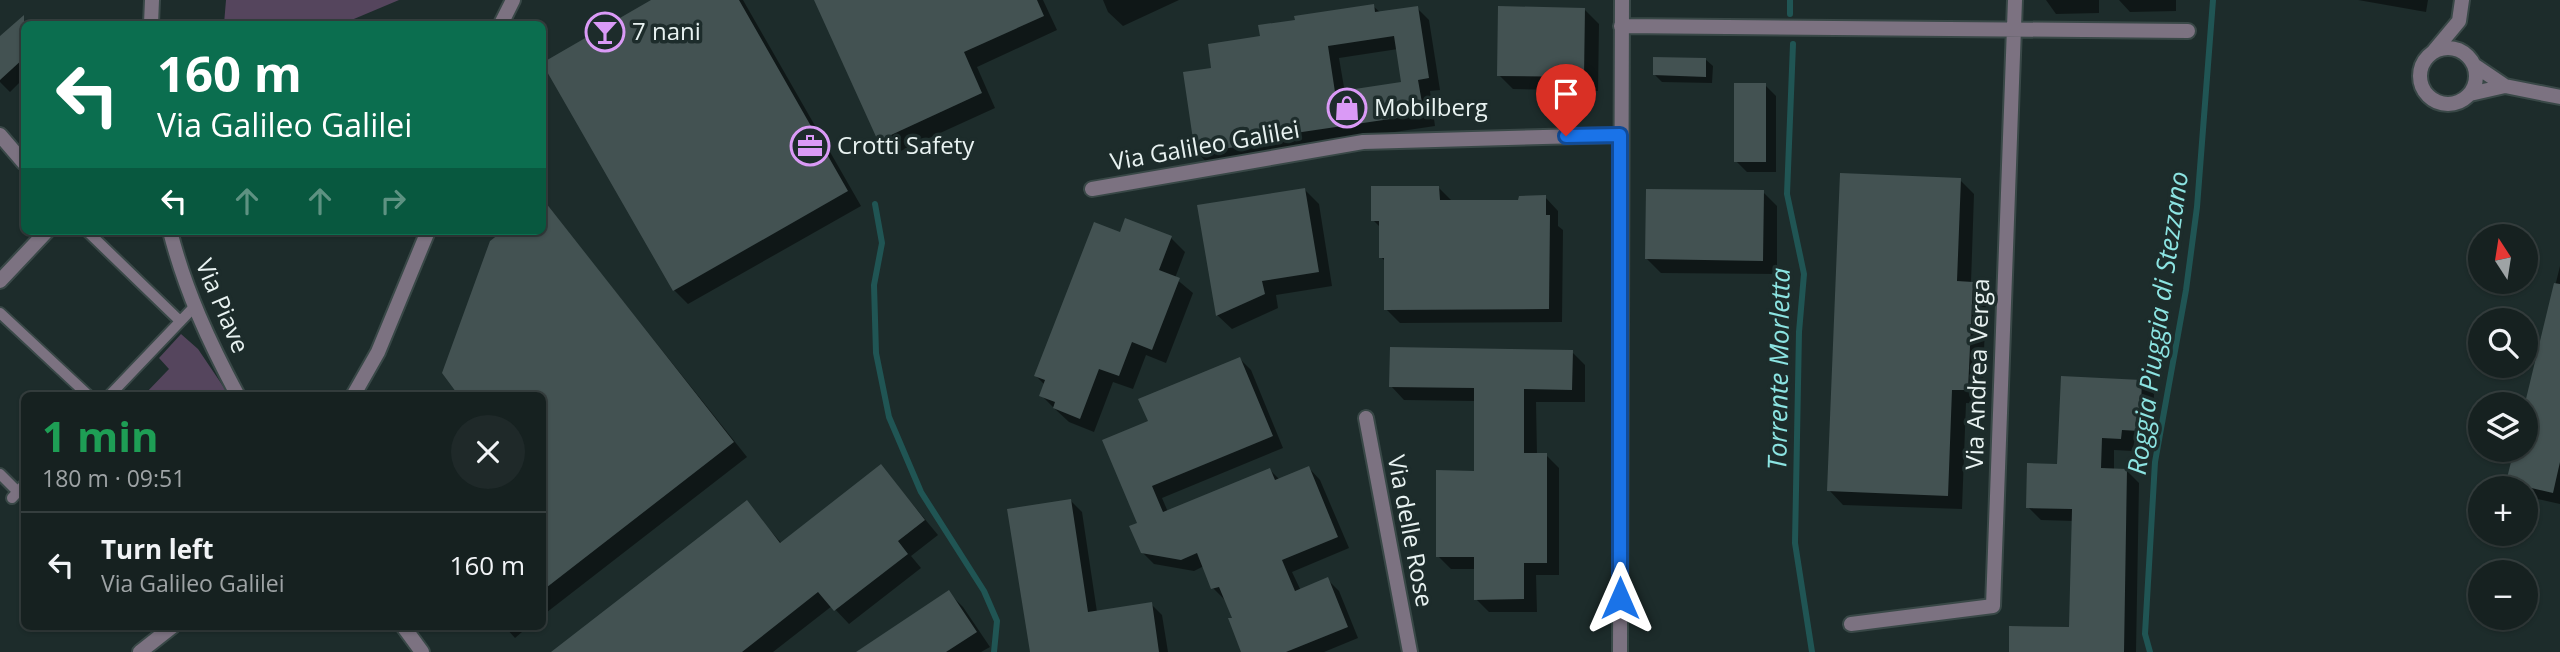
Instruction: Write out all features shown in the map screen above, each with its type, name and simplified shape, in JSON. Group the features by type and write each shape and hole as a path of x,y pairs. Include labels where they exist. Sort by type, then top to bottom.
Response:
{"street":[{"path":"151,21 152,0"},
{"path":"502,21 513,0"},
{"path":"1620,652 1622,0"},
{"name":"Via Andrea Verga","path":"1851,624 1993,606 2015,0"},
{"path":"2462,0 2459,21 2475,85 2470,94"},
{"path":"2459,21 2421,69 2420,80 2431,98 2452,104 2470,94 2505,86 2560,97"},
{"path":"1621,26 2188,32"},
{"path":"2433,52 2456,49 2505,86"},
{"path":"0,135 21,160"},
{"name":"Via Galileo Galilei","path":"1092,189 1363,142 1620,135"},
{"path":"0,281 43,235"},
{"path":"91,235 180,321"},
{"name":"Via Piave","path":"171,235 181,274 194,307 236,392"},
{"path":"355,392 378,352 426,235"},
{"path":"113,392 194,307"},
{"path":"0,313 85,392"},
{"name":"Via delle Rose","path":"1366,418 1410,652"},
{"path":"0,474 18,492"},
{"path":"140,652 168,630"},
{"path":"406,630 422,652"}],"shaded area":[{"path":"226,0 399,0 349,21 224,21"},
{"path":"181,334 198,349 227,392 147,392 169,369 159,358"}],"building":[{"path":"651,0 739,0 848,191 673,291 546,70 546,61"},
{"path":"814,0 1037,0 1044,16 964,52 982,93 878,141"},
{"path":"1374,4 1375,12 1418,6 1429,78 1418,80 1424,114 1275,136 1276,141 1195,153 1183,72 1211,68 1208,44 1260,36 1258,25 1295,20 1294,16","holes":["1394,36 1401,82 1335,92 1328,46"]},
{"path":"1498,6 1585,8 1584,77 1497,76"},
{"path":"24,15 24,21 21,21 21,61 0,80 0,36"},
{"path":"1653,57 1706,58 1706,77 1653,75"},
{"path":"1734,83 1766,83 1766,162 1734,162"},
{"path":"1840,173 1961,178 1957,281 1973,282 1968,390 1952,390 1948,496 1827,491"},
{"path":"1371,186 1439,186 1440,200 1518,200 1519,196 1546,195 1546,215 1550,215 1549,309 1384,310 1384,258 1379,258 1379,221 1371,221"},
{"path":"1305,188 1319,272 1262,281 1265,294 1216,316 1197,205"},
{"path":"1646,189 1764,190 1763,261 1645,259"},
{"path":"546,203 734,442 546,588 546,392 456,392 442,373 490,241 498,235 546,235"},
{"path":"1125,218 1172,236 1159,270 1180,278 1152,350 1132,342 1119,376 1099,369 1080,419 1053,408 1055,402 1039,396 1045,380 1034,376 1094,222 1120,232"},
{"path":"2554,283 2560,284 2560,462 2553,493 2538,489 2538,476 2508,476 2511,462 2538,462 2538,392 2528,392 2531,378 2538,378 2538,349"},
{"path":"1390,347 1573,350 1572,390 1524,389 1524,453 1547,453 1547,563 1524,563 1524,599 1474,600 1474,557 1436,557 1436,470 1474,471 1474,388 1389,387"},
{"path":"1240,357 1273,436 1152,486 1163,512 1270,468 1275,480 1309,466 1338,537 1282,560 1295,591 1328,577 1348,627 1286,652 1241,652 1228,618 1232,618 1219,587 1211,589 1197,553 1181,560 1141,553 1129,526 1137,523 1102,440 1148,421 1138,399"},
{"path":"2061,376 2142,380 2140,431 2122,430 2121,439 2102,438 2101,468 2127,469 2124,652 2009,652 2009,626 2069,627 2072,509 2026,508 2027,463 2057,464"},
{"path":"881,464 925,520 898,541 908,554 834,611 818,592 742,652 551,652 747,500 780,543"},
{"path":"1071,499 1088,612 1152,602 1159,652 1030,652 1007,509"},
{"path":"949,590 977,632 946,652 856,652"}],"waterway":[{"name":"Torrente Morletta","path":"1790,0 1790,14"},
{"name":"Roggia Piuggia di Stezzano","path":"2150,652 2145,634 2155,462 2186,290 2197,207 2213,0"},
{"name":"Torrente Morletta","path":"1793,44 1787,194 1804,274 1799,332 1795,543 1812,652"},
{"path":"875,204 882,243 874,285 876,353 889,417 921,492 984,591 997,621 994,652"}],"place":[{"name":"7 nani","path":"605,32"},
{"name":"Mobilberg","path":"1347,108"},
{"name":"Crotti Safety","path":"810,146"}],"route":[{"path":"1566,136 1620,135 1620,598"}]}
